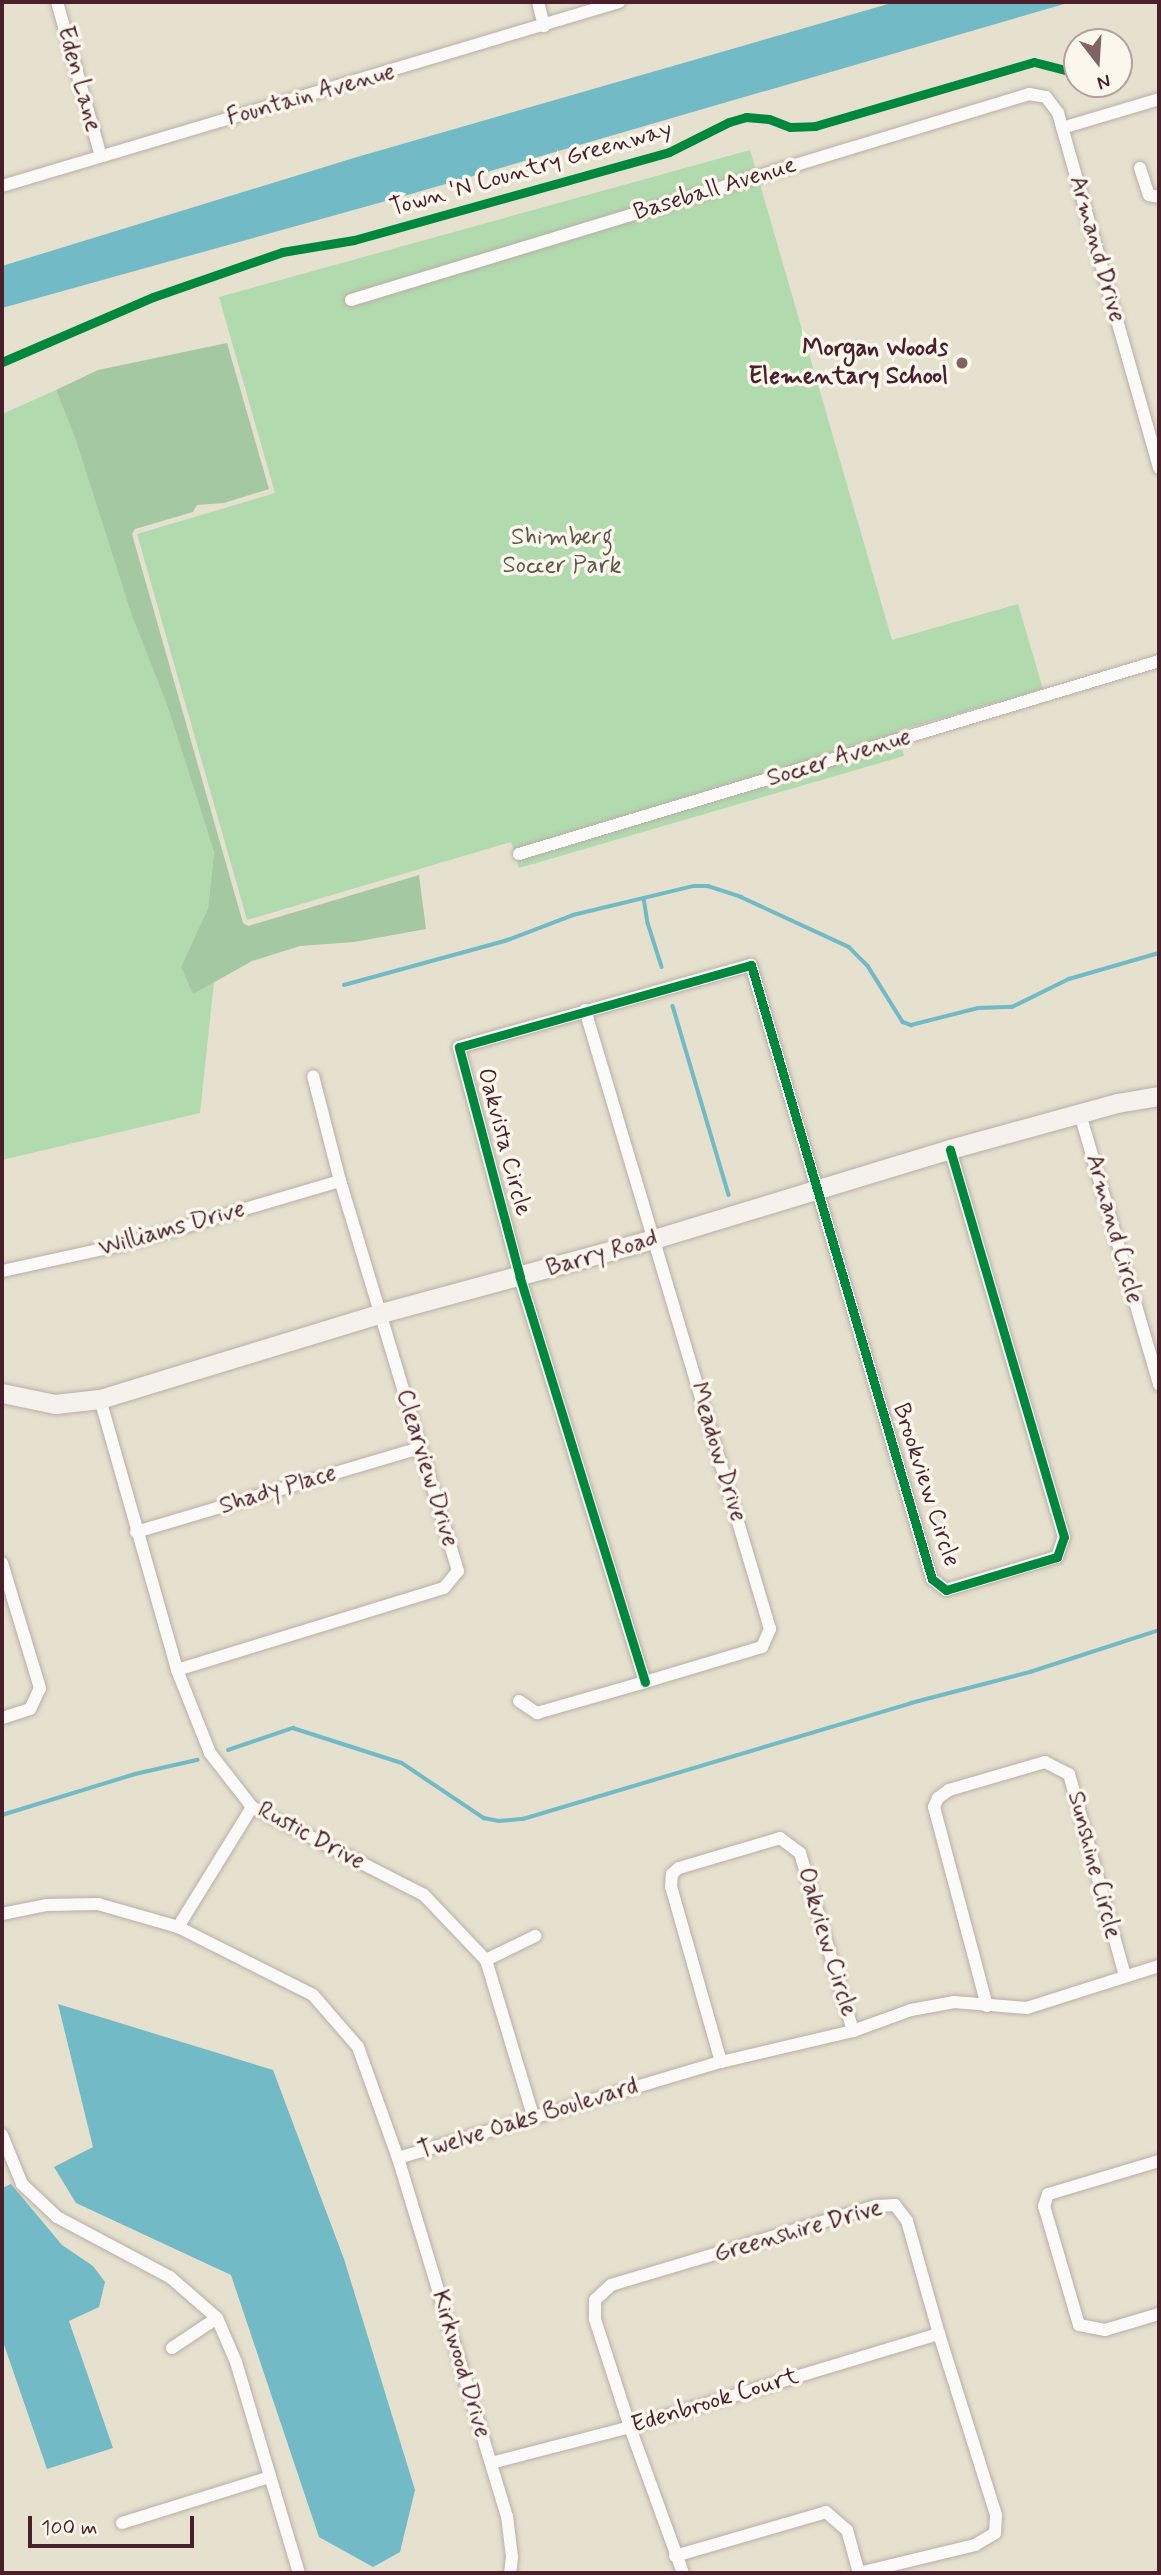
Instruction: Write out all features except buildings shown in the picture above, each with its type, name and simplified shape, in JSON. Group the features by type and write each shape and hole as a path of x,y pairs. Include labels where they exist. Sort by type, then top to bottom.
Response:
{"street":[{"name":"Eden Lane","path":"57,2 101,156"},
{"path":"538,2 544,26"},
{"name":"Fountain Avenue","path":"2,186 619,2"},
{"name":"Baseball Avenue","path":"351,300 1029,94 1046,97 1058,113 1062,128"},
{"path":"1062,128 1159,99"},
{"name":"Armand Drive","path":"1062,128 1159,468"},
{"path":"1140,168 1154,196"},
{"name":"Soccer Avenue","path":"519,854 1159,661"},
{"name":"Oakvista Circle","path":"645,1682 520,1277 459,1047 751,965 816,1191"},
{"name":"Meadow Drive","path":"519,1701 537,1713 762,1647 770,1629 585,1010"},
{"name":"Clearview Drive","path":"177,1670 444,1588 458,1571 340,1181 313,1076"},
{"name":"Barry Road","path":"2,1393 55,1404 100,1398 381,1313 520,1277 816,1191 950,1149 1159,1096"},
{"name":"Armand Circle","path":"1080,1114 1159,1385"},
{"name":"Brookview Circle","path":"816,1191 932,1579 946,1590 1057,1557 1064,1537 950,1149"},
{"name":"Williams Drive","path":"2,1271 126,1244 340,1181"},
{"name":"Rustic Drive","path":"100,1398 177,1670 210,1753 252,1807 424,1895 486,1960 533,2116"},
{"name":"Shady Place","path":"136,1532 419,1448"},
{"path":"2,1563 40,1688 30,1710 2,1718"},
{"name":"Sunshine Circle","path":"987,2006 934,1807 938,1798 950,1790 1045,1762 1069,1774 1125,1976"},
{"path":"178,1927 252,1807"},
{"name":"Oakview Circle","path":"722,2062 671,1887 672,1874 679,1868 780,1838 800,1853 853,2031"},
{"name":"Twelve Oaks Boulevard","path":"2,1914 47,1905 98,1904 178,1927 313,1995 358,2048 398,2158 722,2062 853,2031 911,2010 943,2004 1027,2008 1159,1966"},
{"path":"486,1960 535,1936"},
{"path":"2,2135 22,2184 57,2217 170,2277 217,2318 236,2362 299,2573"},
{"name":"Kirkwood Drive","path":"398,2158 507,2516 512,2557 510,2573"},
{"path":"1159,2161 1048,2194 1044,2206 1079,2325 1105,2329 1159,2314"},
{"name":"Greenshire Drive","path":"683,2573 630,2427 595,2319 595,2300 611,2285 876,2206 895,2205 907,2221 939,2334 996,2515 995,2533 975,2545 859,2573"},
{"path":"172,2348 217,2318"},
{"name":"Edenbrook Court","path":"491,2463 630,2427 939,2334"},
{"path":"122,2523 270,2476"},
{"path":"675,2556 826,2512 847,2530 859,2573"}],"green space":[{"name":"Shimberg Soccer Park","path":"750,150 892,640 1018,604 1043,689 897,731 904,756 519,868 511,842 247,920 137,534 275,493 219,297"},
{"path":"227,343 269,489 224,503 197,505 193,512 135,529 132,534 243,923 248,926 419,875 426,929 354,942 300,946 252,961 193,994 181,967 208,908 214,852 167,705 132,616 75,438 56,390 98,370"},
{"path":"56,390 75,438 132,616 167,705 214,852 208,908 181,967 193,993 214,982 200,1113 2,1160 2,414"}],"water":[{"path":"895,2 1071,2 411,194 2,308 2,266 357,157"},
{"path":"58,2004 273,2070 344,2259 415,2490 400,2552 373,2567 319,2537 231,2275 76,2203 54,2167 93,2147"},
{"path":"11,2184 62,2245 93,2266 105,2282 99,2307 69,2321 113,2448 47,2469 2,2339 2,2188"}],"waterway":[{"path":"344,985 505,941 573,915 694,886 708,886 741,897 849,947 868,966 903,1022 911,1025 978,1008 1012,1007 1069,979 1159,953"},
{"path":"644,898 648,923 662,967"},
{"path":"673,1006 729,1195"},
{"path":"228,1750 293,1728 402,1763 484,1818 499,1821 523,1819 911,1703 1030,1672 1159,1630"},
{"path":"2,1815 135,1774 197,1760"}],"cycle path":[{"name":"Town 'N Country Greenway","path":"2,362 153,297 282,252 354,240 669,152 729,122 746,117 769,119 790,127 815,126 1034,62 1063,69"},
{"path":"645,1682 520,1277 459,1047 751,965 932,1579 946,1590 1057,1557 1064,1537 950,1149"}],"place":[{"name":"Morgan Woods Elementary School","path":"962,363"}]}
